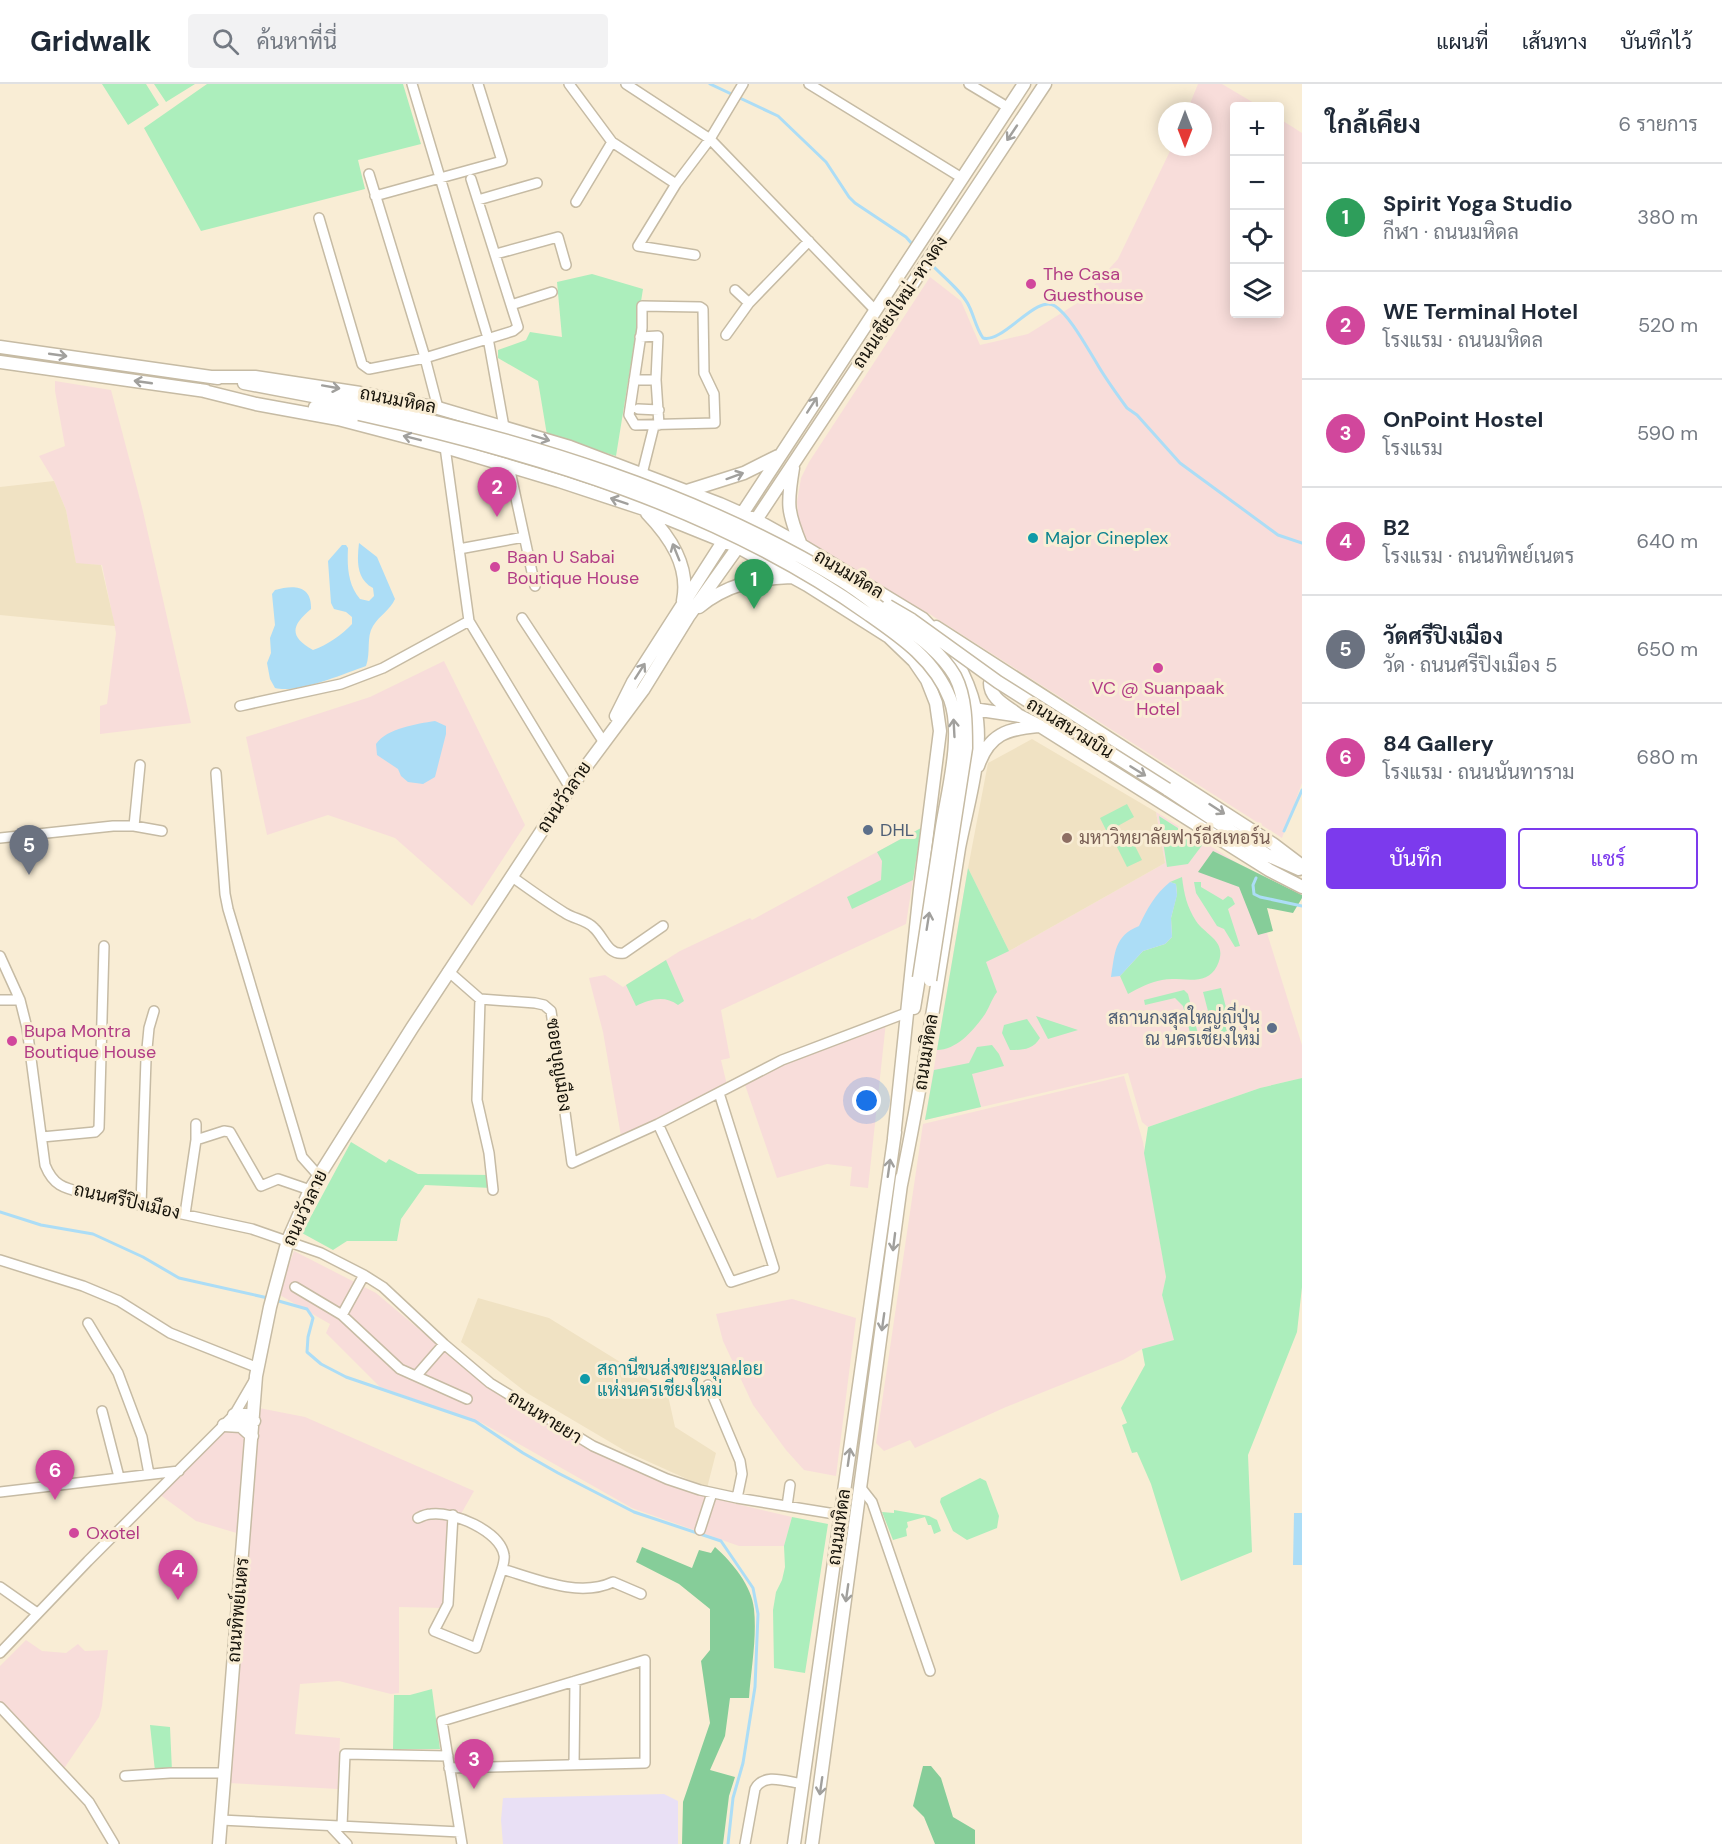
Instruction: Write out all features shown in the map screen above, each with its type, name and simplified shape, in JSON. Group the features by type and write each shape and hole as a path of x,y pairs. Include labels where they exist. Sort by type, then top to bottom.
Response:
{"main road":[{"name":"ถนนเชียงใหม่-หางดง","path":"723,541 1024,84"},
{"name":"ถนนเชียงใหม่-หางดง","path":"738,547 1045,84"},
{"name":"ถนนมหิดล","path":"0,346 210,377 359,410 471,431 627,479 691,503 843,580 937,652 955,677 963,700 966,735 965,761 894,1138"},
{"name":"ถนนมหิดล","path":"0,362 359,410 609,484 682,511 758,548 813,579 873,617 925,658 938,676 951,700 954,745 901,1185 812,1844"},
{"name":"ถนนมหิดล","path":"210,377 255,377 284,380 438,408 597,456 756,520 923,619 939,635 962,672 975,709 978,737 973,780 921,1086 901,1185"},
{"name":"ถนนมหิดล","path":"200,390 256,404 338,419 445,447 644,509 738,547 792,577 889,637 914,661 927,680 936,701 940,731 923,857 894,1138 795,1844"},
{"path":"687,491 744,473 780,454"},
{"path":"585,489 599,486 605,477 604,465 597,456"},
{"path":"795,460 789,503 790,518 801,545"},
{"path":"644,509 663,529 678,558 686,588 685,611 726,589 765,578 792,577"},
{"name":"ถนนวัวลาย","path":"685,611 723,541"},
{"name":"ถนนวัวลาย","path":"257,1372 273,1292 288,1240 318,1175 448,971 603,741 633,682 685,611 738,547"},
{"name":"ถนนสนามบิน","path":"843,580 912,620 998,682 1267,855 1302,868"},
{"name":"ถนนสนามบิน","path":"923,619 1280,849 1302,868"},
{"path":"936,701 942,686 962,672 986,670 1004,673"},
{"path":"1004,673 995,674 990,682 991,691 994,697 1020,716"},
{"name":"ถนนสนามบิน","path":"936,701 1020,716 1040,726 1269,870 1302,887"},
{"path":"973,780 982,756 996,737 1018,728 1040,726"},
{"path":"932,801 939,795 949,793 964,801 967,808"},
{"name":"ถนนทิพย์เนตร","path":"219,1844 257,1372"},
{"path":"234,1415 246,1415 254,1421"},
{"path":"224,1425 241,1426 252,1436"}],"street":[{"path":"412,84 488,339 504,427"},
{"path":"375,196 502,161 478,84"},
{"path":"569,84 612,142 676,184"},
{"path":"626,84 710,139 875,310"},
{"path":"695,255 638,246 676,184 710,139 743,84"},
{"path":"809,84 962,178"},
{"path":"969,84 1009,108"},
{"path":"576,202 612,142"},
{"path":"369,174 426,358 438,408"},
{"path":"319,218 362,364 369,369 426,358 517,329 512,305 471,179"},
{"path":"478,200 537,183"},
{"path":"496,254 558,237 566,265"},
{"path":"726,335 749,303 809,241"},
{"path":"735,290 749,303"},
{"path":"512,305 552,292"},
{"path":"642,306 700,307 703,309 704,373 714,394 715,423 635,425 629,415 633,380 642,306"},
{"path":"640,337 658,336 656,380 659,410 657,425 642,474"},
{"path":"633,380 656,380"},
{"path":"638,409 659,410"},
{"path":"445,447 469,621 570,788"},
{"path":"509,466 535,586"},
{"path":"459,549 524,537"},
{"path":"522,618 603,741"},
{"path":"240,706 341,684 383,668 469,621"},
{"path":"134,826 140,765"},
{"path":"216,773 228,909 302,1157 318,1175"},
{"path":"0,838 62,830 134,826 162,831"},
{"path":"511,876 567,914 595,928 612,951 618,954 624,953 663,926"},
{"path":"42,1137 94,1132 99,1128 104,946"},
{"name":"ถนนศรีปิงเมือง","path":"0,957 20,1000 27,1028 45,1165 53,1181 74,1191 252,1228 288,1240"},
{"path":"448,971 480,999 477,1100 489,1153 493,1190"},
{"name":"ซอยบุญเมือง","path":"480,999 535,1003 544,1005 551,1011 572,1163 658,1124"},
{"path":"0,1000 20,1000"},
{"path":"141,1205 146,1059 149,1028 154,1011"},
{"path":"719,1093 774,1268 731,1282 658,1124 782,1060 906,1013"},
{"path":"185,1214 196,1140 196,1124"},
{"path":"196,1140 228,1131 261,1186 278,1179 310,1190"},
{"name":"ถนนหายยา","path":"288,1240 321,1253 383,1287 490,1383 593,1446 668,1479 712,1493 841,1515"},
{"path":"0,1260 83,1286 119,1301 170,1333 257,1372"},
{"path":"342,1315 364,1275"},
{"path":"295,1287 342,1315 400,1369 467,1399"},
{"path":"88,1323 122,1383 142,1437 149,1474"},
{"path":"417,1375 444,1344"},
{"name":"ถนนวัวลาย","path":"0,1653 234,1415 257,1372"},
{"path":"708,1385 740,1461 742,1474 737,1498"},
{"path":"102,1411 120,1477"},
{"path":"0,1492 179,1471"},
{"path":"787,1506 790,1485"},
{"path":"861,1488 872,1502 930,1671"},
{"path":"700,1530 712,1493"},
{"path":"418,1518 431,1514 453,1515 483,1530 496,1540 504,1555 502,1569 476,1648 434,1631 448,1604 453,1515"},
{"path":"502,1569 565,1587 588,1588 613,1582 640,1594"},
{"path":"0,1587 37,1613"},
{"path":"449,1768 645,1763 645,1660 442,1721 449,1768 462,1844"},
{"path":"574,1765 575,1681"},
{"path":"0,1707 89,1802 114,1844"},
{"path":"342,1826 345,1754 448,1756"},
{"path":"125,1776 225,1773"},
{"path":"745,1844 754,1789 758,1784 771,1779 803,1784"},
{"path":"221,1820 460,1832"},
{"path":"330,1826 347,1844"}],"shaded area":[{"path":"1198,84 1222,84 1252,102 1230,102 1230,318 1284,318 1284,122 1302,133 1302,783 1282,838 928,613 806,544 799,528 797,502 801,478 809,462 930,277 961,301 980,345 1028,334 1079,302 1118,259 1168,156 1212,156 1212,102 1191,102"},
{"path":"55,381 111,390 142,507 191,723 100,734 100,706 107,704 116,633 102,565 76,564 66,510 54,481 39,456 65,446"},
{"path":"54,481 66,510 76,563 101,565 115,626 0,615 0,487"},
{"path":"444,661 525,825 472,906 395,838 328,815 267,835 246,737 370,697"},
{"name":"มหาวิทยาลัยฟาร์อีสเทอร์น","path":"1032,739 1156,812 1165,863 1009,951 968,868 988,763"},
{"path":"1156,812 1247,869 1302,1045 1302,1078 1260,1088 1148,1127 1142,1122 1128,1073 925,1120 968,868 1009,951 1165,863"},
{"path":"921,828 906,924 721,1010 730,1058 721,1060 727,1085 621,1136 603,1032 589,978 605,975 623,987 680,951 750,918 752,920"},
{"path":"886,1022 868,1188 850,1186 852,1167 827,1164 777,1178 744,1082 779,1064"},
{"path":"1124,1076 1143,1142 1166,1277 1162,1295 1175,1340 1142,1349 1123,1360 1006,1407 915,1448 910,1440 884,1451 876,1443 923,1124"},
{"path":"294,1251 376,1293 506,1398 590,1450 665,1483 699,1495 792,1517 784,1546 739,1546 632,1508 482,1423 380,1387 326,1333 330,1324 278,1294"},
{"path":"478,1298 549,1318 667,1391 675,1427 716,1453 707,1488 627,1452 527,1393 461,1342"},
{"path":"792,1299 856,1318 836,1476 804,1470 786,1450 753,1405 723,1341 716,1314"},
{"path":"259,1408 305,1417 474,1491 461,1514 451,1513 444,1608 399,1607 399,1693 391,1694 339,1681 300,1684 295,1734 340,1738 338,1789 229,1783"},
{"path":"236,1430 246,1438 240,1534 196,1521 159,1494 224,1431"},
{"path":"26,1640 42,1651 66,1653 78,1644 85,1651 108,1650 99,1717 63,1770 0,1702 0,1666"},
{"path":"664,1794 678,1801 678,1844 503,1844 501,1820 503,1798"}],"green space":[{"path":"102,84 146,84 159,105 128,125"},
{"path":"154,84 195,84 166,102"},
{"path":"207,84 403,84 421,144 358,160 365,189 201,231 144,128"},
{"path":"592,274 643,289 616,456 547,435 538,381 498,358 498,350 526,340 530,332 562,337 557,282"},
{"path":"1127,804 1134,817 1107,832 1100,818"},
{"path":"1159,816 1203,844 1188,864 1167,867"},
{"path":"921,828 913,880 852,909 847,897 881,880 882,861 877,852"},
{"path":"1127,830 1142,860 1127,867 1112,837"},
{"path":"1213,851 1302,895 1293,913 1267,908 1273,931 1258,935 1239,887 1198,872"},
{"path":"968,868 1009,951 986,962 997,992 983,1017 957,1044 937,1050"},
{"path":"1182,877 1186,900 1193,916 1218,945 1220,958 1217,966 1212,973 1200,979 1162,980 1128,994 1120,976 1143,951 1165,944 1172,937 1171,918 1177,894 1176,884 1170,882"},
{"path":"1194,882 1201,882 1201,887 1223,900 1228,896 1232,898 1235,904 1228,909 1240,946 1235,947 1224,929 1217,926 1196,893"},
{"path":"666,960 684,1001 678,1005 668,1000 657,999 636,1006 626,985"},
{"path":"1221,988 1232,1031 1218,1034 1213,1030 1203,992"},
{"path":"1184,990 1188,994 1200,1042 1193,1044 1183,1006 1175,998 1145,1005 1144,1000"},
{"path":"1036,1016 1078,1030 1048,1039"},
{"path":"1027,1019 1040,1038 1031,1047 1010,1050 1002,1033 1004,1025"},
{"path":"992,1045 1004,1066 972,1074 981,1107 925,1120 934,1070 969,1063 977,1047"},
{"path":"1302,1078 1302,1287 1297,1332 1248,1455 1252,1552 1181,1581 1151,1484 1137,1452 1132,1453 1122,1425 1127,1423 1121,1408 1145,1365 1142,1349 1174,1340 1162,1295 1166,1277 1144,1153 1148,1127 1260,1088"},
{"path":"351,1142 386,1163 389,1159 418,1174 490,1175 492,1188 425,1185 401,1219 397,1241 347,1241 333,1250 302,1233"},
{"path":"980,1478 986,1481 999,1516 997,1528 967,1540 953,1531 940,1502 941,1498"},
{"path":"894,1510 929,1516 937,1520 941,1531 934,1534 925,1517 907,1522 907,1536 893,1540 882,1512 894,1513"},
{"path":"792,1517 828,1524 805,1673 774,1668 773,1610 776,1592 785,1567 784,1546"},
{"path":"642,1547 692,1568 699,1550 711,1553 715,1547 740,1575 752,1600 755,1631 749,1698 730,1698 725,1736 710,1770 735,1777 729,1796 723,1844 682,1844 683,1802 710,1723 701,1661 710,1650 710,1609 679,1584 636,1562"},
{"path":"432,1689 440,1749 393,1749 394,1695 410,1695"},
{"path":"150,1725 170,1727 172,1771 155,1771"},
{"path":"923,1766 931,1766 941,1778 953,1817 975,1830 975,1844 935,1844 924,1817 913,1806"}],"water":[{"path":"359,543 377,557 395,599 371,630 366,666 307,686 275,688 270,679 267,663 271,653 270,638 275,625 272,594 275,590 288,587 305,591 311,609 297,625 296,635 313,650 329,642 352,624 352,617 346,612 334,609 331,603 328,561 342,545 348,548 349,575 356,594 360,599 369,601 374,596 373,588 363,580 359,568"},
{"path":"435,721 446,726 446,734 435,777 423,784 408,782 401,776 398,769 377,755 376,744 387,734"},
{"path":"1170,882 1176,884 1177,895 1171,918 1172,937 1165,944 1143,951 1120,976 1111,977 1120,940 1139,926 1152,902"},
{"path":"1294,1513 1302,1513 1302,1565 1293,1565"}],"waterway":[{"path":"710,84 778,116 826,162 855,203 906,237 913,245"},
{"path":"930,263 966,300 983,338 991,338 1000,334 1039,306 1048,304 1055,306 1072,324 1127,408 1137,415 1180,463 1278,535 1302,543"},
{"path":"1284,831 1302,790"},
{"path":"1256,878 1253,885 1254,894 1302,906"},
{"path":"0,1212 41,1225 93,1234 143,1257 179,1278 268,1298"},
{"path":"275,1300 307,1309 313,1318 307,1352 321,1364 346,1377 475,1421 523,1453 634,1512 721,1541 753,1588 758,1614 755,1687 743,1763 733,1798 728,1844"}],"place":[{"name":"The Casa Guesthouse","path":"1031,284"},
{"name":"WE Terminal Hotel","path":"497,517"},
{"name":"Major Cineplex","path":"1033,538"},
{"name":"Baan U Sabai Boutique House","path":"495,567"},
{"name":"Spirit Yoga Studio","path":"754,609"},
{"name":"VC @ Suanpaak Hotel","path":"1158,668"},
{"name":"DHL","path":"868,830"},
{"name":"มหาวิทยาลัยฟาร์อีสเทอร์น","path":"1067,838"},
{"name":"วัดศรีปิงเมือง","path":"29,875"},
{"name":"สถานกงสุลใหญ่ญี่ปุ่น ณ นครเชียงใหม่","path":"1272,1028"},
{"name":"Bupa Montra Boutique House","path":"12,1041"},
{"name":"สถานีขนส่งขยะมูลฝอย แห่งนครเชียงใหม่","path":"585,1379"},
{"name":"84 Gallery","path":"55,1500"},
{"name":"Oxotel","path":"74,1533"},
{"name":"B2","path":"178,1600"},
{"name":"OnPoint Hostel","path":"474,1789"}]}
